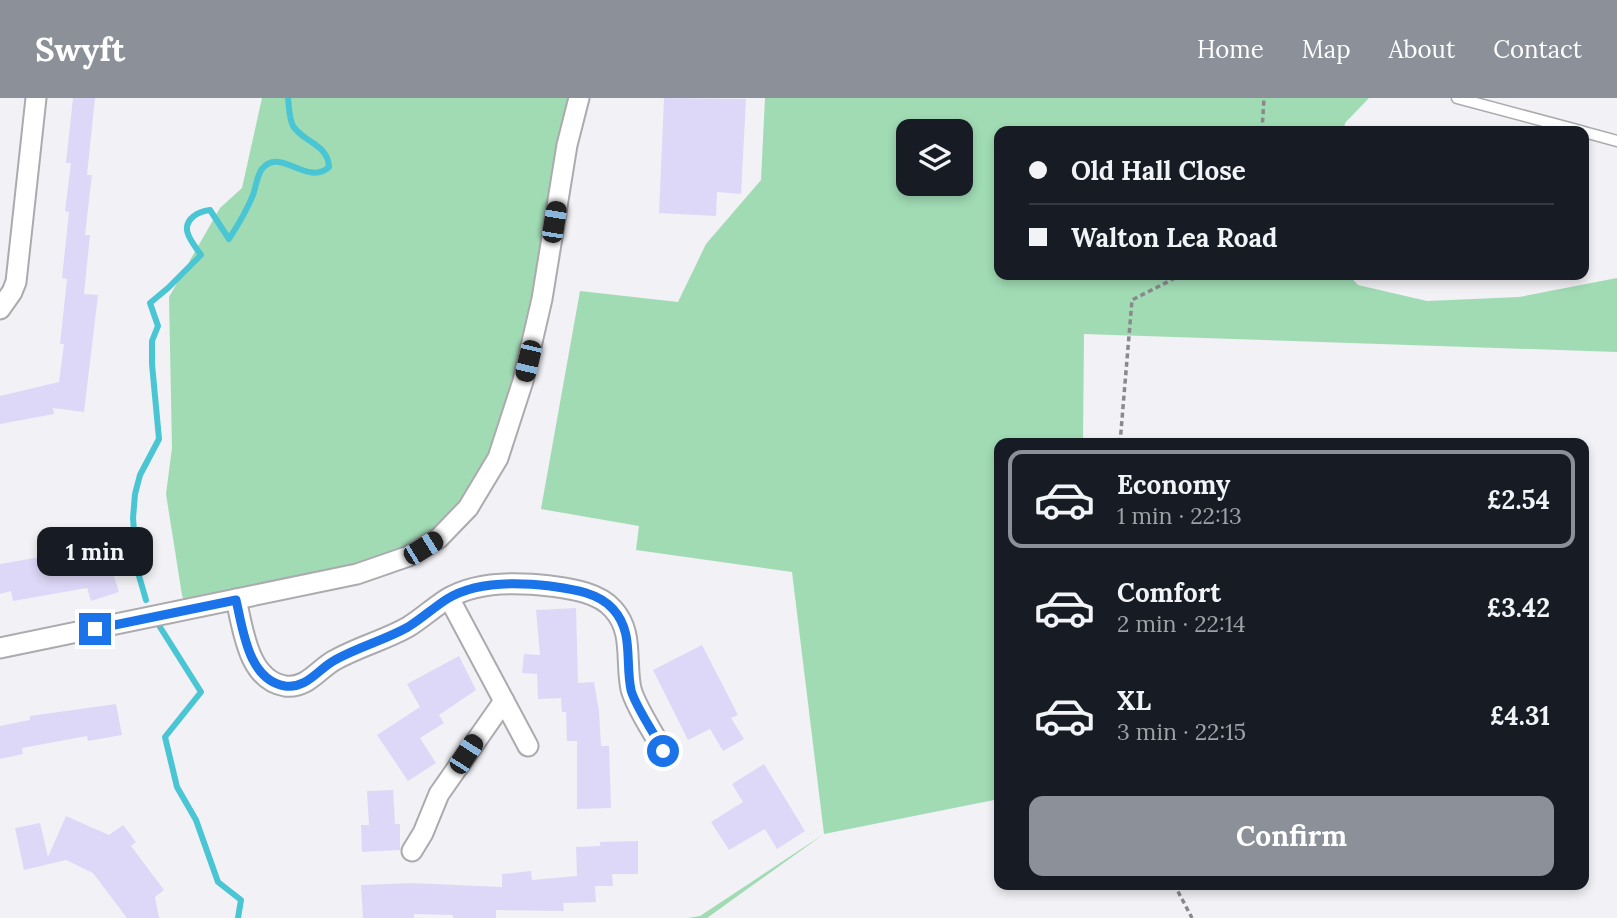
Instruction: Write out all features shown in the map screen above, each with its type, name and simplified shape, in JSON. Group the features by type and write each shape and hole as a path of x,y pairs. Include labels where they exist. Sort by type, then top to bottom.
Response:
{"street":[{"path":"0,309 16,282 36,98"},
{"path":"0,648 357,574 409,556 439,538 468,508 498,458 523,381 542,299 566,145 579,98"},
{"path":"236,600 254,663 266,677 283,686 299,686 333,661 408,627 449,597 477,587 506,583 565,588 601,599 613,608 623,623 627,637 632,692 663,751"},
{"path":"449,597 528,746"},
{"path":"412,851 423,833 439,794 504,701"}],"lane":[{"path":"1457,98 1560,126"},
{"path":"1589,134 1617,141"}],"path":[{"path":"1262,126 1264,98"},
{"path":"1120,438 1132,300 1171,280"},
{"path":"1177,890 1192,918"}],"green space":[{"path":"262,98 579,98 523,381 468,508 409,556 187,610 182,595 166,494 172,448 169,297 220,208 242,188"},
{"path":"765,98 1369,98 1345,126 994,126 994,280 1354,280 1358,285 1427,301 1519,297 1617,278 1617,352 1084,334 1083,438 994,438 994,800 824,834 792,572 636,550 639,526 541,509 580,291 678,302 706,244 761,180"},
{"path":"824,834 707,918 688,918 700,916"}],"building":[{"path":"73,98 95,98 87,175 92,175 85,235 90,235 84,294 98,295 84,412 53,408 54,414 0,424 0,396 59,382 67,279 62,278 69,212 65,211 71,163 66,163"},
{"path":"664,98 746,99 741,194 717,192 716,216 659,213"},
{"path":"103,540 119,592 91,601 87,588 13,601 11,591 0,594 0,564 75,551 74,549"},
{"path":"576,608 578,683 594,682 601,746 609,746 611,808 577,809 577,741 567,741 566,712 562,712 561,698 538,699 537,674 522,673 524,654 540,655 536,610"},
{"path":"702,645 738,715 731,718 744,739 723,751 710,729 688,740 653,670"},
{"path":"459,656 476,690 439,715 444,723 420,738 436,763 408,781 377,735 420,707 407,684"},
{"path":"116,704 122,735 88,741 87,736 22,748 23,754 0,759 0,726 30,720 30,716"},
{"path":"764,764 805,831 777,849 765,829 729,850 711,822 743,802 732,784"},
{"path":"393,790 395,824 400,824 400,850 362,852 361,825 369,825 367,791"},
{"path":"66,816 109,835 123,825 136,842 131,846 164,890 155,897 159,918 127,918 93,873 66,860 24,870 15,828 40,823 48,857"},
{"path":"638,841 638,874 612,874 613,886 595,886 596,902 563,903 564,911 496,910 496,918 414,914 414,918 363,918 361,885 411,883 502,887 502,874 531,871 532,880 577,876 576,847 600,846 600,842"}],"waterway":[{"path":"146,600 137,569 133,518 140,475 159,439 152,364 152,341 158,326 150,303 201,255 187,230 187,225 194,216 210,210 229,239 251,201 260,172 269,163 277,162 312,173 329,167 328,159 320,148 293,126 288,98"},
{"path":"160,627 201,692 165,737 177,787 196,820 218,882 241,900 238,918"}],"route":[{"path":"95,629 236,600 254,663 266,677 283,686 299,686 333,661 408,627 449,597 477,587 506,583 565,588 601,599 613,608 623,623 627,637 632,692 663,751"}]}
